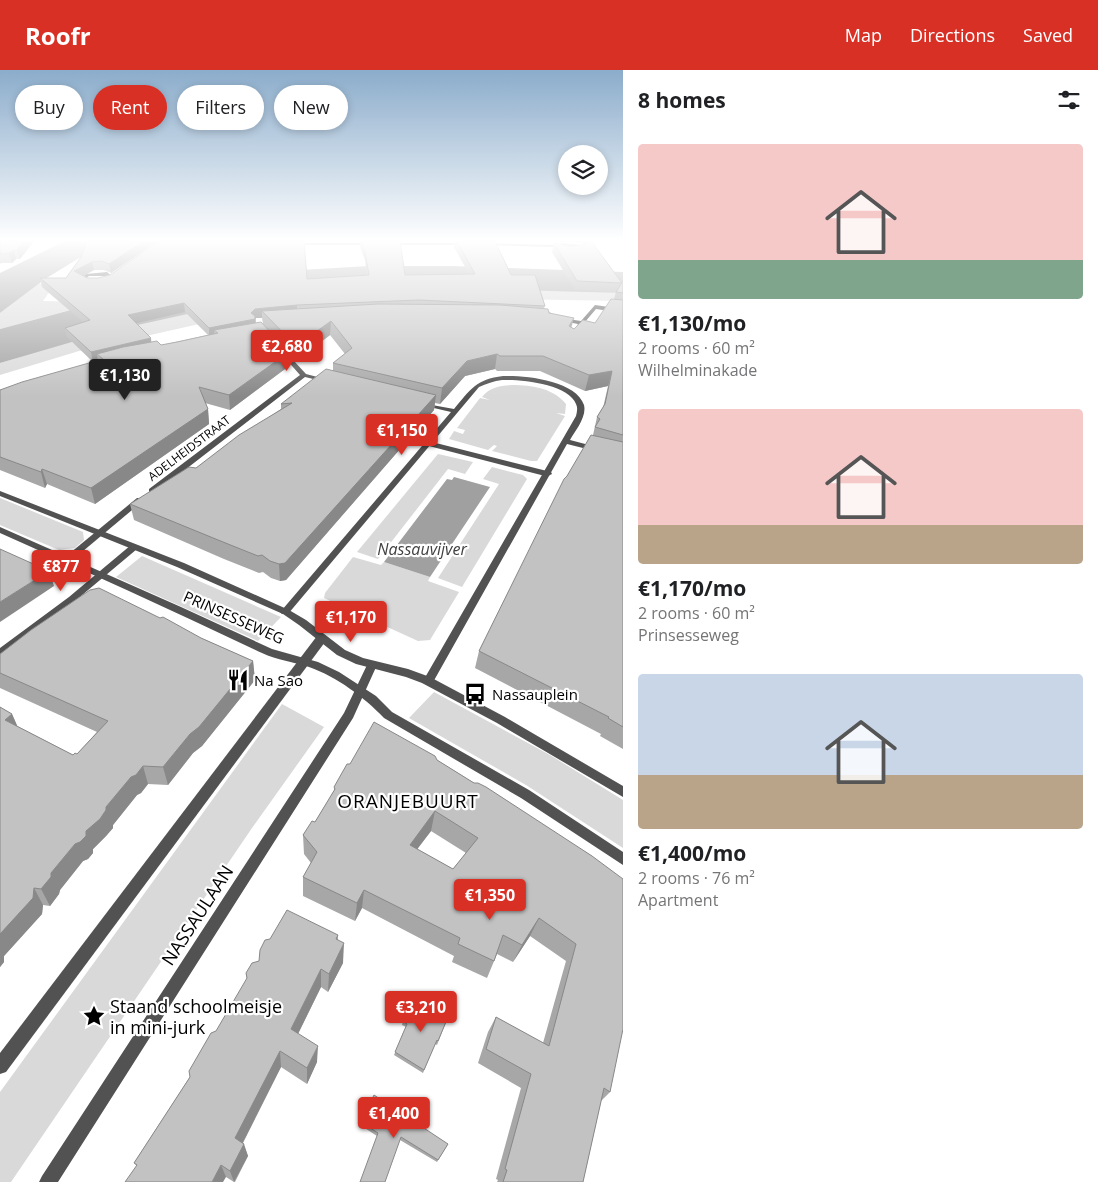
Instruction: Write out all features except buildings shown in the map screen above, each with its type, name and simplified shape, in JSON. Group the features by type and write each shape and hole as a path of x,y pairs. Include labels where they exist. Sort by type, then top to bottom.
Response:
{"street":[{"path":"574,334 594,307 623,311"},
{"path":"554,320 582,323"},
{"path":"274,343 304,375 332,382"},
{"name":"ADELHEIDSTRAAT","path":"67,560 101,534 110,523 304,375"},
{"path":"285,612 473,390 483,382 507,378 542,378 567,391 578,400 581,406 580,416 567,442 428,681"},
{"path":"417,402 454,411"},
{"path":"567,442 623,456"},
{"path":"428,443 548,474"},
{"name":"PRINSESSEWEG","path":"0,493 134,547 285,612 301,620 321,639 349,657 372,665 412,674 428,681 502,720 623,792"},
{"name":"PRINSESSEWEG","path":"0,530 268,652 302,662 335,675 372,699 388,715 525,794 623,859"},
{"path":"0,653 72,599 134,547"},
{"path":"0,1066 321,639"},
{"name":"NASSAULAAN","path":"48,1182 349,714 372,665"}],"shaded area":[{"path":"26,293 49,293 43,301 87,302 85,306 0,329 0,313"},
{"path":"353,293 623,293 623,301 456,298 217,320 79,351 0,375 0,363 104,332 182,314 281,300"},
{"path":"517,385 537,387 550,392 566,404 565,414 556,413 565,416 537,461 492,451 497,446 494,445 488,450 449,439 454,431 463,434 465,430 457,428 480,398 490,400 482,397 485,393 498,387"},
{"path":"438,454 473,462 465,474 448,469 378,559 357,552"},
{"path":"492,467 523,475 527,479 462,587 438,578 499,484 483,479"},
{"path":"0,498 83,532 84,540 75,548 59,550 0,525"},
{"path":"142,556 281,617 258,641 116,577"},
{"path":"353,557 381,565 384,562 430,577 428,581 459,592 430,640 418,641 324,598 325,593"},
{"path":"434,692 550,755 623,800 623,848 526,785 409,718"},
{"path":"282,704 324,727 252,828 11,1182 0,1182 0,1092"}],"water":[{"path":"0,293 27,293 0,313"},
{"path":"153,293 468,293 210,309 106,332 0,363 0,329 93,304"},
{"name":"Nassauvijver","path":"454,477 490,487 430,577 384,562 447,479 452,480"}],"place":[{"name":"Na Sao","path":"238,680"},
{"name":"Nassauplein","path":"475,694"},
{"name":"Staand schoolmeisje in mini-jurk","path":"94,1016"}],"district":[{"name":"ORANJEBUURT","path":"408,801"}]}
